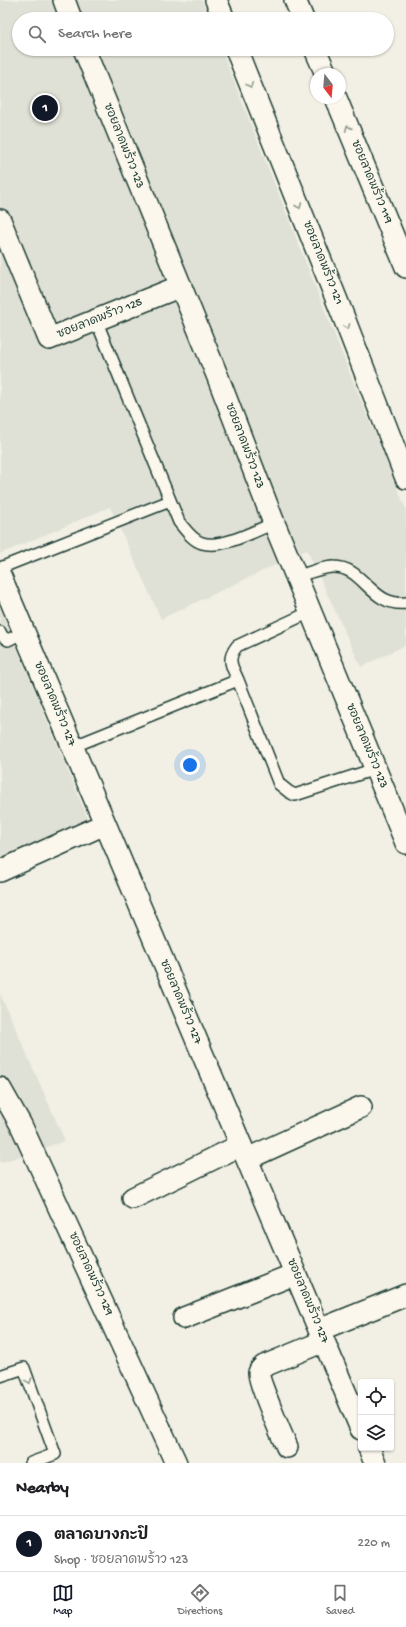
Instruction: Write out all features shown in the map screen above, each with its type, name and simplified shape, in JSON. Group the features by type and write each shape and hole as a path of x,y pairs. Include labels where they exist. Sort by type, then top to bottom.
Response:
{"street":[{"path":"64,0 69,12"},
{"path":"216,0 221,12"},
{"path":"295,0 300,12"},
{"name":"ซอยลาดพร้าว 123","path":"87,56 217,375 310,612 406,843"},
{"name":"ซอยลาดพร้าว 121","path":"239,56 344,318 399,439 406,478"},
{"path":"319,56 324,68"},
{"name":"ซอยลาดพร้าว 119","path":"338,104 406,267"},
{"name":"ซอยลาดพร้าว 125","path":"0,220 49,339 181,286"},
{"name":"ซอยลาดพร้าว 127","path":"0,575 358,1422"},
{"path":"0,871 105,824"},
{"name":"ซอยลาดพร้าว 129","path":"0,1088 21,1125 176,1463"},
{"path":"133,1198 244,1152 362,1107"},
{"path":"184,1318 295,1274"},
{"path":"286,1447 263,1389 258,1374 259,1371 264,1366 321,1335 406,1295"},
{"path":"370,1451 375,1463"}],"lane":[{"path":"96,320 179,522 191,536 201,543 214,544 230,541 274,523"},
{"path":"0,568 170,501"},
{"path":"296,577 333,566 344,568 350,570 374,594 389,602 406,603"},
{"path":"310,612 237,646 232,652 230,660 279,784 295,795 375,769"},
{"path":"0,632 4,639 8,640 24,632"},
{"path":"72,747 238,680"},
{"path":"0,1376 24,1368 55,1454 31,1463"}],"shaded area":[{"path":"0,0 202,0 206,12 12,12 12,56 224,56 351,376 406,509 406,645 361,667 307,550 161,619 110,507 0,554"},
{"path":"0,606 97,841 0,883"},
{"path":"0,993 65,1141 0,1163"}],"place":[{"name":"ตลาดบางกะปิ","path":"45,108"}]}
